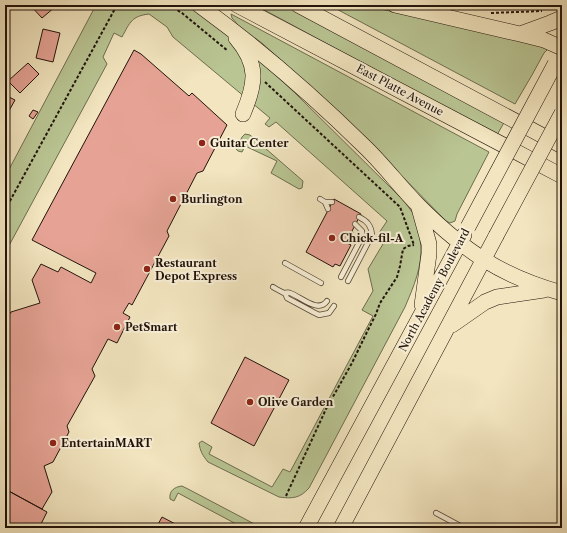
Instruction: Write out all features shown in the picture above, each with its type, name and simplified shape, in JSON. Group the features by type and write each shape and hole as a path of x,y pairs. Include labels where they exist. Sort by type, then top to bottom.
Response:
{"highway":[{"path":"199,5 275,64 322,106 365,147 419,206 460,243 483,260 518,278 556,291"},
{"name":"East Platte Avenue","path":"237,5 562,176"},
{"path":"298,5 562,146"},
{"path":"395,5 544,40 562,48"},
{"path":"520,34 562,18"},
{"path":"224,23 240,43 253,66 251,95 243,114"},
{"name":"North Academy Boulevard","path":"306,528 559,58"},
{"path":"341,528 562,113"},
{"path":"419,206 426,229 429,249 421,315"},
{"path":"446,330 475,308 497,297 556,291"}],"lane":[{"path":"320,199 325,202 332,202"},
{"path":"325,202 328,209"},
{"path":"348,281 372,235 369,223 359,217"},
{"path":"340,277 361,239 362,231 355,224"},
{"path":"285,263 321,283"},
{"path":"273,287 284,293 290,293 319,306 322,306 327,301"},
{"path":"284,293 287,298 319,315 329,313 334,306"},
{"path":"436,513 464,528"}],"path":[{"path":"5,210 117,5"},
{"path":"169,5 182,13 230,52"},
{"path":"487,13 545,10 543,5"},
{"path":"253,72 400,207 414,245"},
{"path":"286,496 326,409 352,363 380,304 397,277 403,249 408,246 420,245"}],"green space":[{"path":"96,5 188,5 249,51 294,92 399,196 415,217 421,250 419,269 405,307 309,488 299,496 292,498 279,497 208,462 202,453 199,443 202,441 212,447 209,454 272,487 283,469 290,472 373,316 362,310 373,291 368,269 383,244 375,239 387,221 276,122 269,127 265,124 270,118 173,37 167,27 149,14 135,18 127,27 122,37 114,33 103,57 107,64 5,253 5,177"},
{"path":"255,5 291,5 506,119 497,135"},
{"path":"329,5 363,5 547,46 547,50 515,104"},
{"path":"231,14 489,152 457,214 455,221 450,223 446,221 342,115 263,44 238,25 232,18"},
{"path":"245,134 250,135 303,181 302,188 299,189 271,173 277,161 245,146 242,152 238,151 236,149"},
{"path":"182,486 262,528 236,528 238,525 178,493 174,501 170,499 170,494 173,490"}],"building":[{"path":"30,5 54,5 55,7 42,18"},
{"path":"43,29 60,33 53,62 36,58"},
{"path":"134,50 141,54 189,96 192,93 227,125 203,171 197,173 167,231 169,236 132,305 129,303 123,313 130,317 117,343 108,339 92,369 95,376 67,426 69,432 53,462 44,466 52,492 42,509 5,489 5,322 11,312 40,303 32,280 41,264 58,272 61,267 91,283 96,273 32,240"},
{"path":"28,63 39,74 20,93 8,81"},
{"path":"5,95 15,100 5,118"},
{"path":"33,110 38,112 33,119 29,116"},
{"name":"Chick-fil-A","path":"334,199 361,214 347,243 351,245 340,266 335,264 333,267 306,252"},
{"name":"Olive Garden","path":"245,357 289,380 254,446 211,423"},
{"path":"5,489 47,512 39,528 5,528"},
{"path":"162,517 183,528 156,528"}],"place":[{"name":"Guitar Center","path":"202,143"},
{"name":"Burlington","path":"173,199"},
{"name":"Chick-fil-A","path":"332,238"},
{"name":"Restaurant Depot Express","path":"147,269"},
{"name":"PetSmart","path":"117,327"},
{"name":"Olive Garden","path":"250,402"},
{"name":"EntertainMART","path":"53,443"}]}
